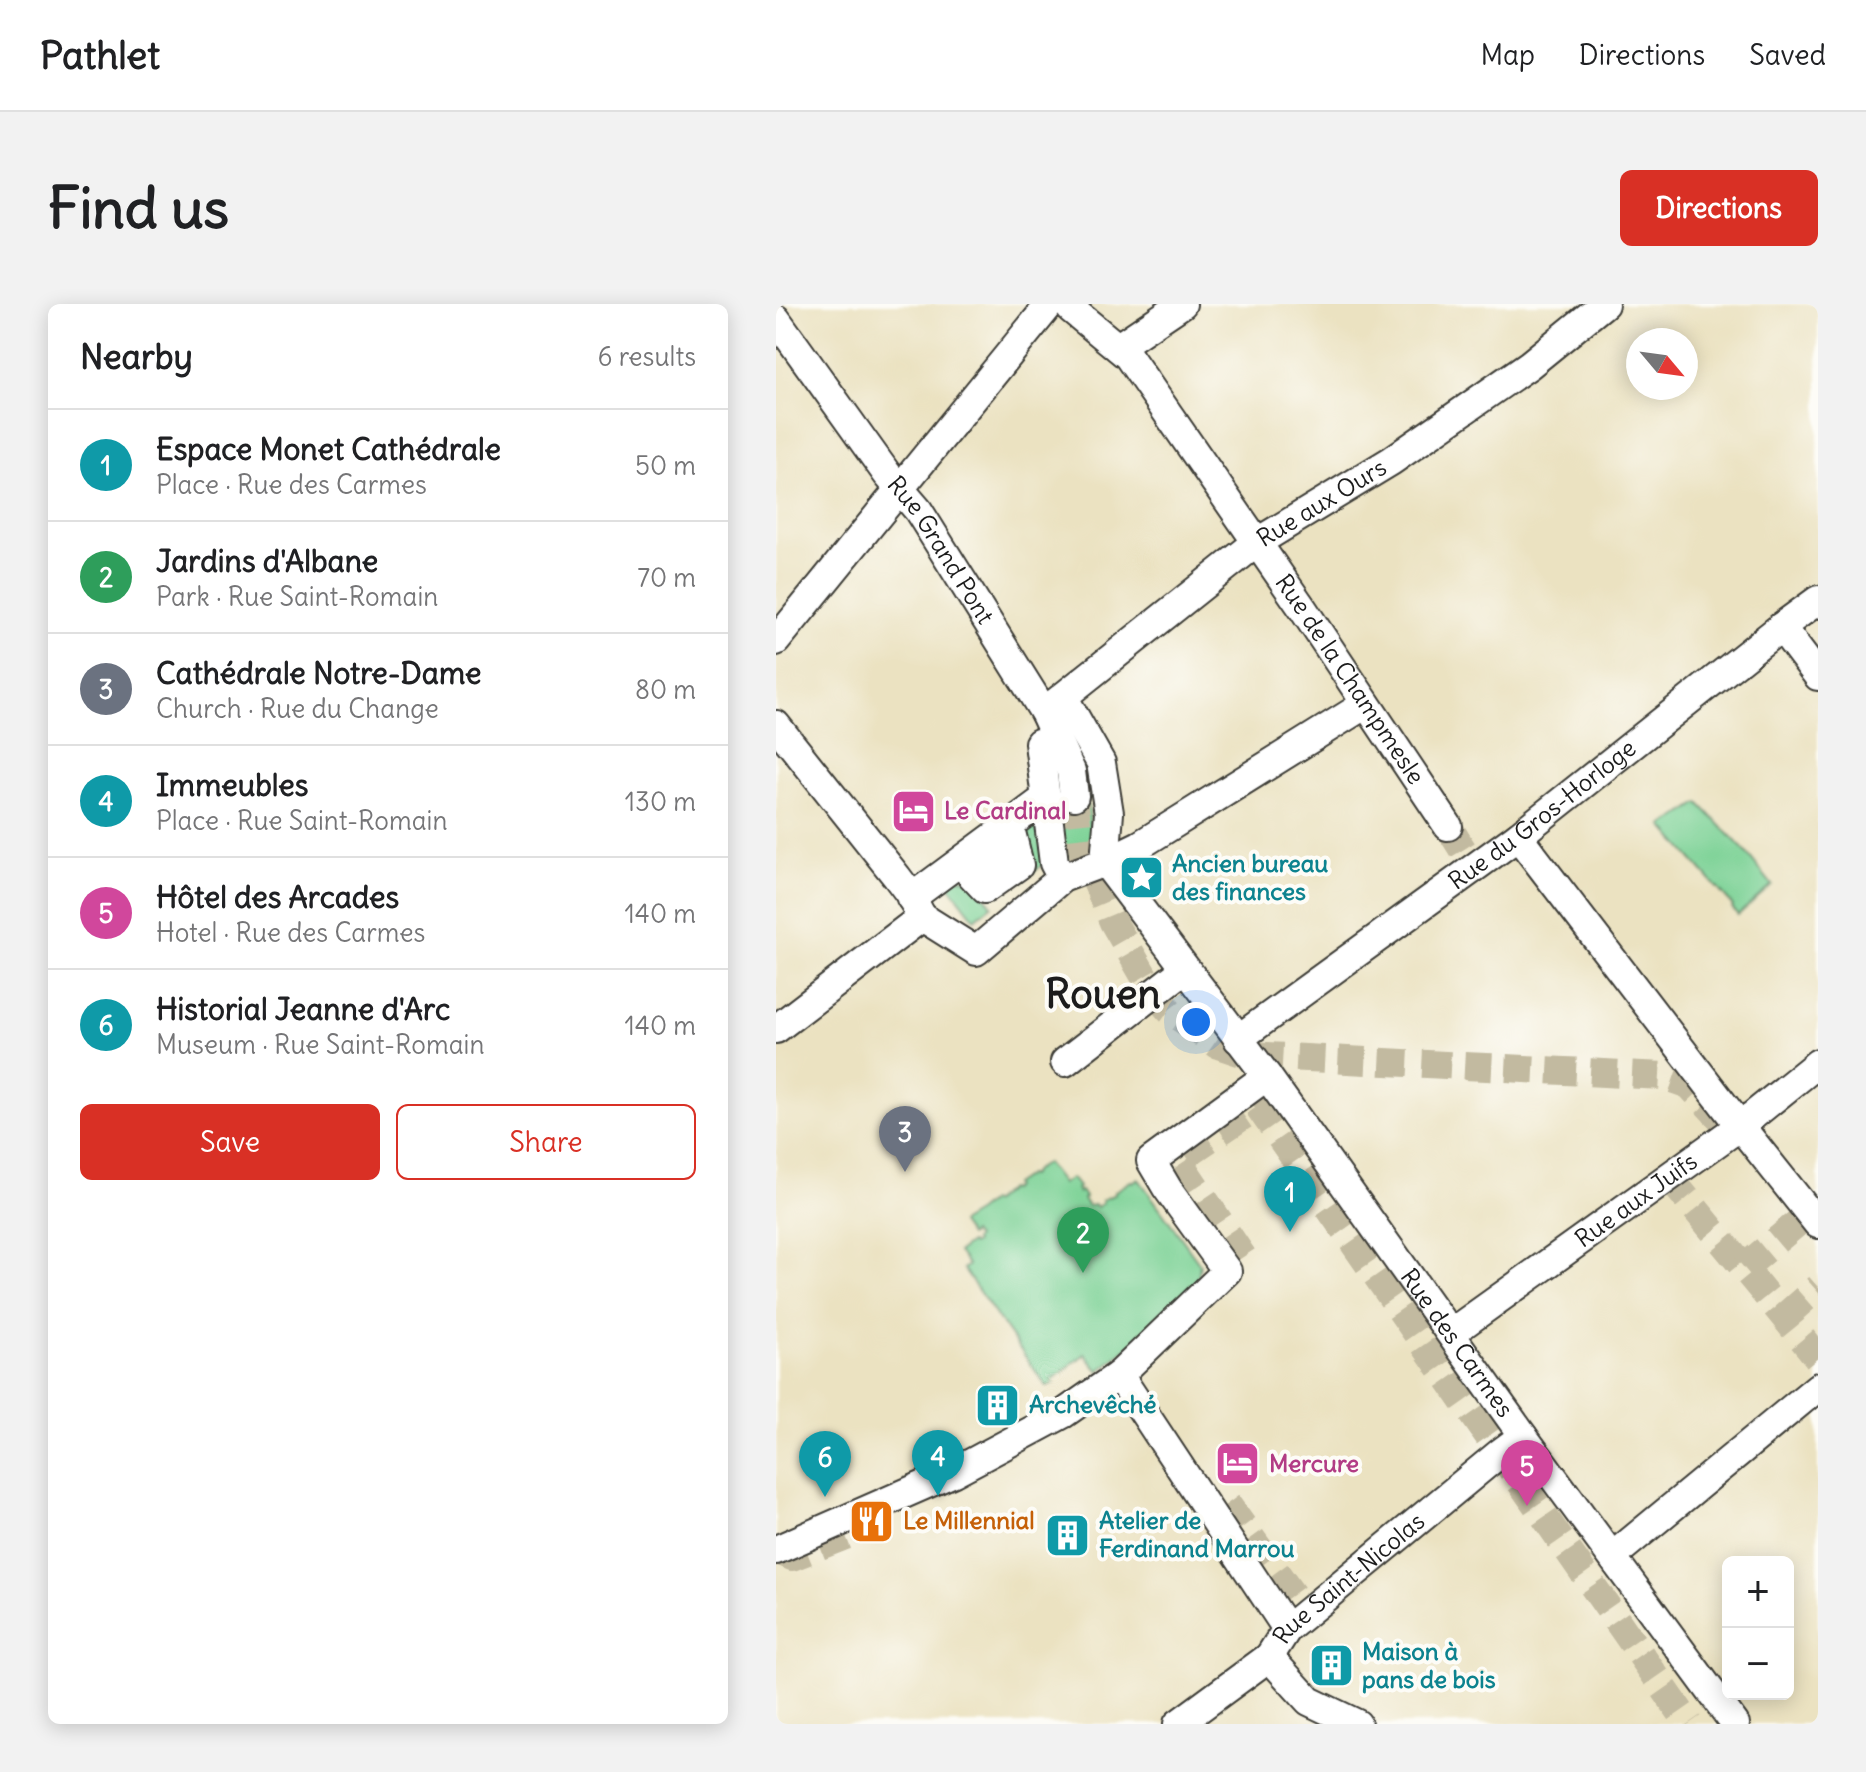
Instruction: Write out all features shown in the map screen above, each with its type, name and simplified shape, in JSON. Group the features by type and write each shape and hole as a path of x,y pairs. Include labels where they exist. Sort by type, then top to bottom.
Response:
{"street":[{"path":"1118,347 1182,304"},
{"name":"Rue aux Ours","path":"1054,705 1256,543 1391,461 1529,365 1604,304"},
{"path":"776,611 1060,307"},
{"name":"Rue de la Champmesle","path":"1060,307 1128,356 1448,826"},
{"name":"Rue Grand Pont","path":"776,319 894,482 918,510 1054,705 1101,763 1109,813 1105,862"},
{"path":"776,641 894,482"},
{"name":"Rue du Gros-Horloge","path":"1249,1031 1471,862 1518,836 1818,600"},
{"path":"1781,627 1818,676"},
{"path":"776,725 914,903 976,951 1062,878 1140,845 1366,704"},
{"name":"Rue Grand Pont","path":"1054,705 1071,771 1060,797"},
{"path":"1039,743 1060,797 1054,863 1062,878"},
{"path":"776,1029 914,903 1060,797"},
{"path":"1518,836 1818,1224"},
{"name":"Rue des Carmes","path":"1105,862 1185,969 1249,1031 1267,1076 1523,1436 1735,1724"},
{"path":"1065,1062 1185,969"},
{"name":"Rue aux Juifs","path":"1451,1333 1740,1126 1818,1063"},
{"path":"776,1550 954,1472 1063,1414 1119,1375 1227,1271 1151,1161 1267,1076"},
{"path":"1119,1375 1287,1629"},
{"path":"1613,1556 1818,1387"},
{"name":"Rue Saint-Nicolas","path":"1178,1724 1269,1657 1287,1629 1523,1436"},
{"path":"1269,1657 1309,1701 1357,1724"}],"green space":[{"path":"1085,796 1091,839 1059,863 1055,801"},
{"path":"1699,803 1745,851 1772,885 1738,915 1663,826"},
{"path":"1034,819 1046,862 1023,881 1012,836"},
{"path":"957,877 973,881 992,905 975,919 948,884"},
{"path":"1046,1163 1062,1184 1071,1178 1088,1206 1097,1207 1103,1203 1102,1200 1138,1178 1200,1264 1196,1294 1099,1371 1085,1354 1047,1387 963,1269 968,1265 958,1252 975,1243 976,1238 972,1233 969,1236 960,1223"}],"tunnel":[{"path":"1074,796 1079,841 1113,922 1151,988 1169,1010 1218,1045 1248,1055 1663,1076 1689,1085 1723,1121"},
{"path":"1448,826 1466,855"},
{"path":"1243,1257 1178,1160 1258,1106 1689,1724"},
{"path":"1669,1177 1818,1358"},
{"path":"1744,1268 1808,1214"},
{"path":"1784,1317 1818,1287"},
{"path":"1227,1504 1306,1614"},
{"path":"781,1552 792,1557 865,1528 858,1513"}],"place":[{"name":"Le Cardinal","path":"913,811"},
{"name":"Ancien bureau des finances","path":"1141,878"},
{"name":"Cathédrale Notre-Dame","path":"905,1172"},
{"name":"Espace Monet Cathédrale","path":"1290,1232"},
{"name":"Jardins d'Albane","path":"1083,1273"},
{"name":"Archevêché","path":"998,1405"},
{"name":"Mercure","path":"1238,1464"},
{"name":"Immeubles","path":"938,1496"},
{"name":"Historial Jeanne d'Arc","path":"825,1497"},
{"name":"Hôtel des Arcades","path":"1527,1506"},
{"name":"Le Millennial","path":"872,1521"},
{"name":"Atelier de Ferdinand Marrou","path":"1068,1535"},
{"name":"Maison à pans de bois","path":"1331,1666"}],"district":[{"name":"Rouen","path":"1103,994"}]}
